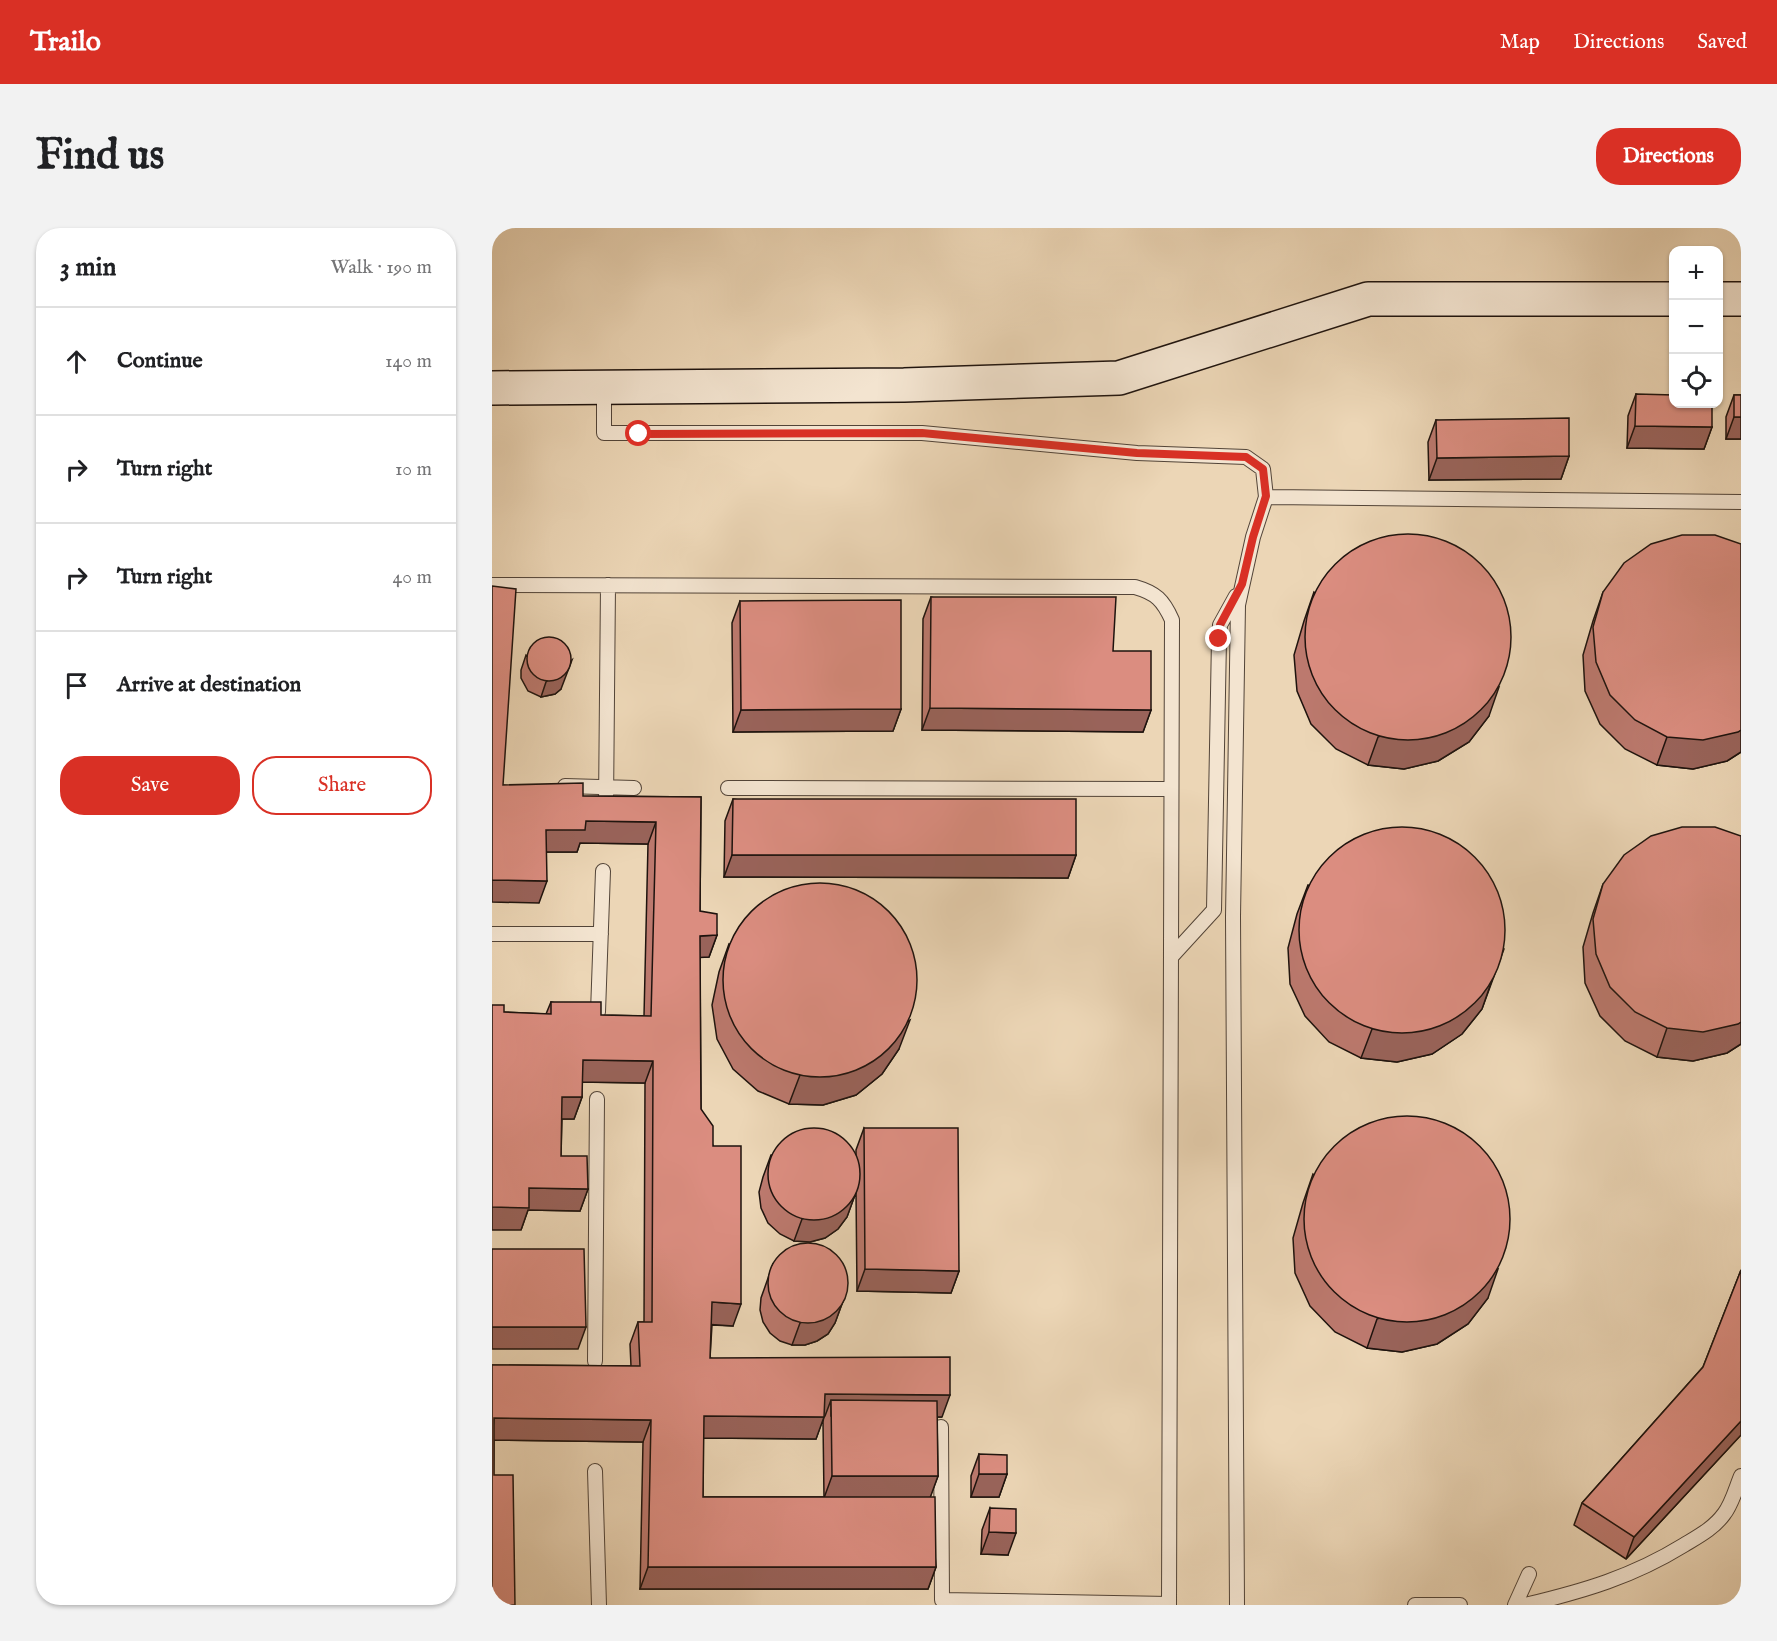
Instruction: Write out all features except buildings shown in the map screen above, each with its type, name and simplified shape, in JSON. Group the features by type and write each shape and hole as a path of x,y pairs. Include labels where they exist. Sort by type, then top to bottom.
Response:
{"main road":[{"path":"492,388 904,385 1119,378 1368,299 1669,299"},
{"path":"1723,299 1741,299"}],"lane":[{"path":"604,387 604,434 922,433 1137,453 1246,457 1263,469 1266,496 1253,537 1238,605 1233,917 1237,1605"},
{"path":"1266,496 1741,502"},
{"path":"1171,957 1214,910 1220,625 1242,584"},
{"path":"492,585 1135,586 1151,592 1166,605 1172,620 1168,1604 942,1600 941,1427"},
{"path":"606,805 609,585"},
{"path":"548,786 634,788"},
{"path":"728,789 1171,789"},
{"path":"598,1012 603,872"},
{"path":"492,934 601,934"},
{"path":"594,1361 590,1251 597,1099"},
{"path":"594,1472 599,1605"},
{"path":"1525,1605 1580,1592 1640,1570 1707,1532 1725,1513 1741,1476"},
{"path":"1515,1605 1529,1574"},
{"path":"1415,1605 1460,1605"}],"route":[{"path":"639,434 922,433 1137,453 1246,457 1263,469 1266,496 1242,584 1220,625 1219,639"}]}
